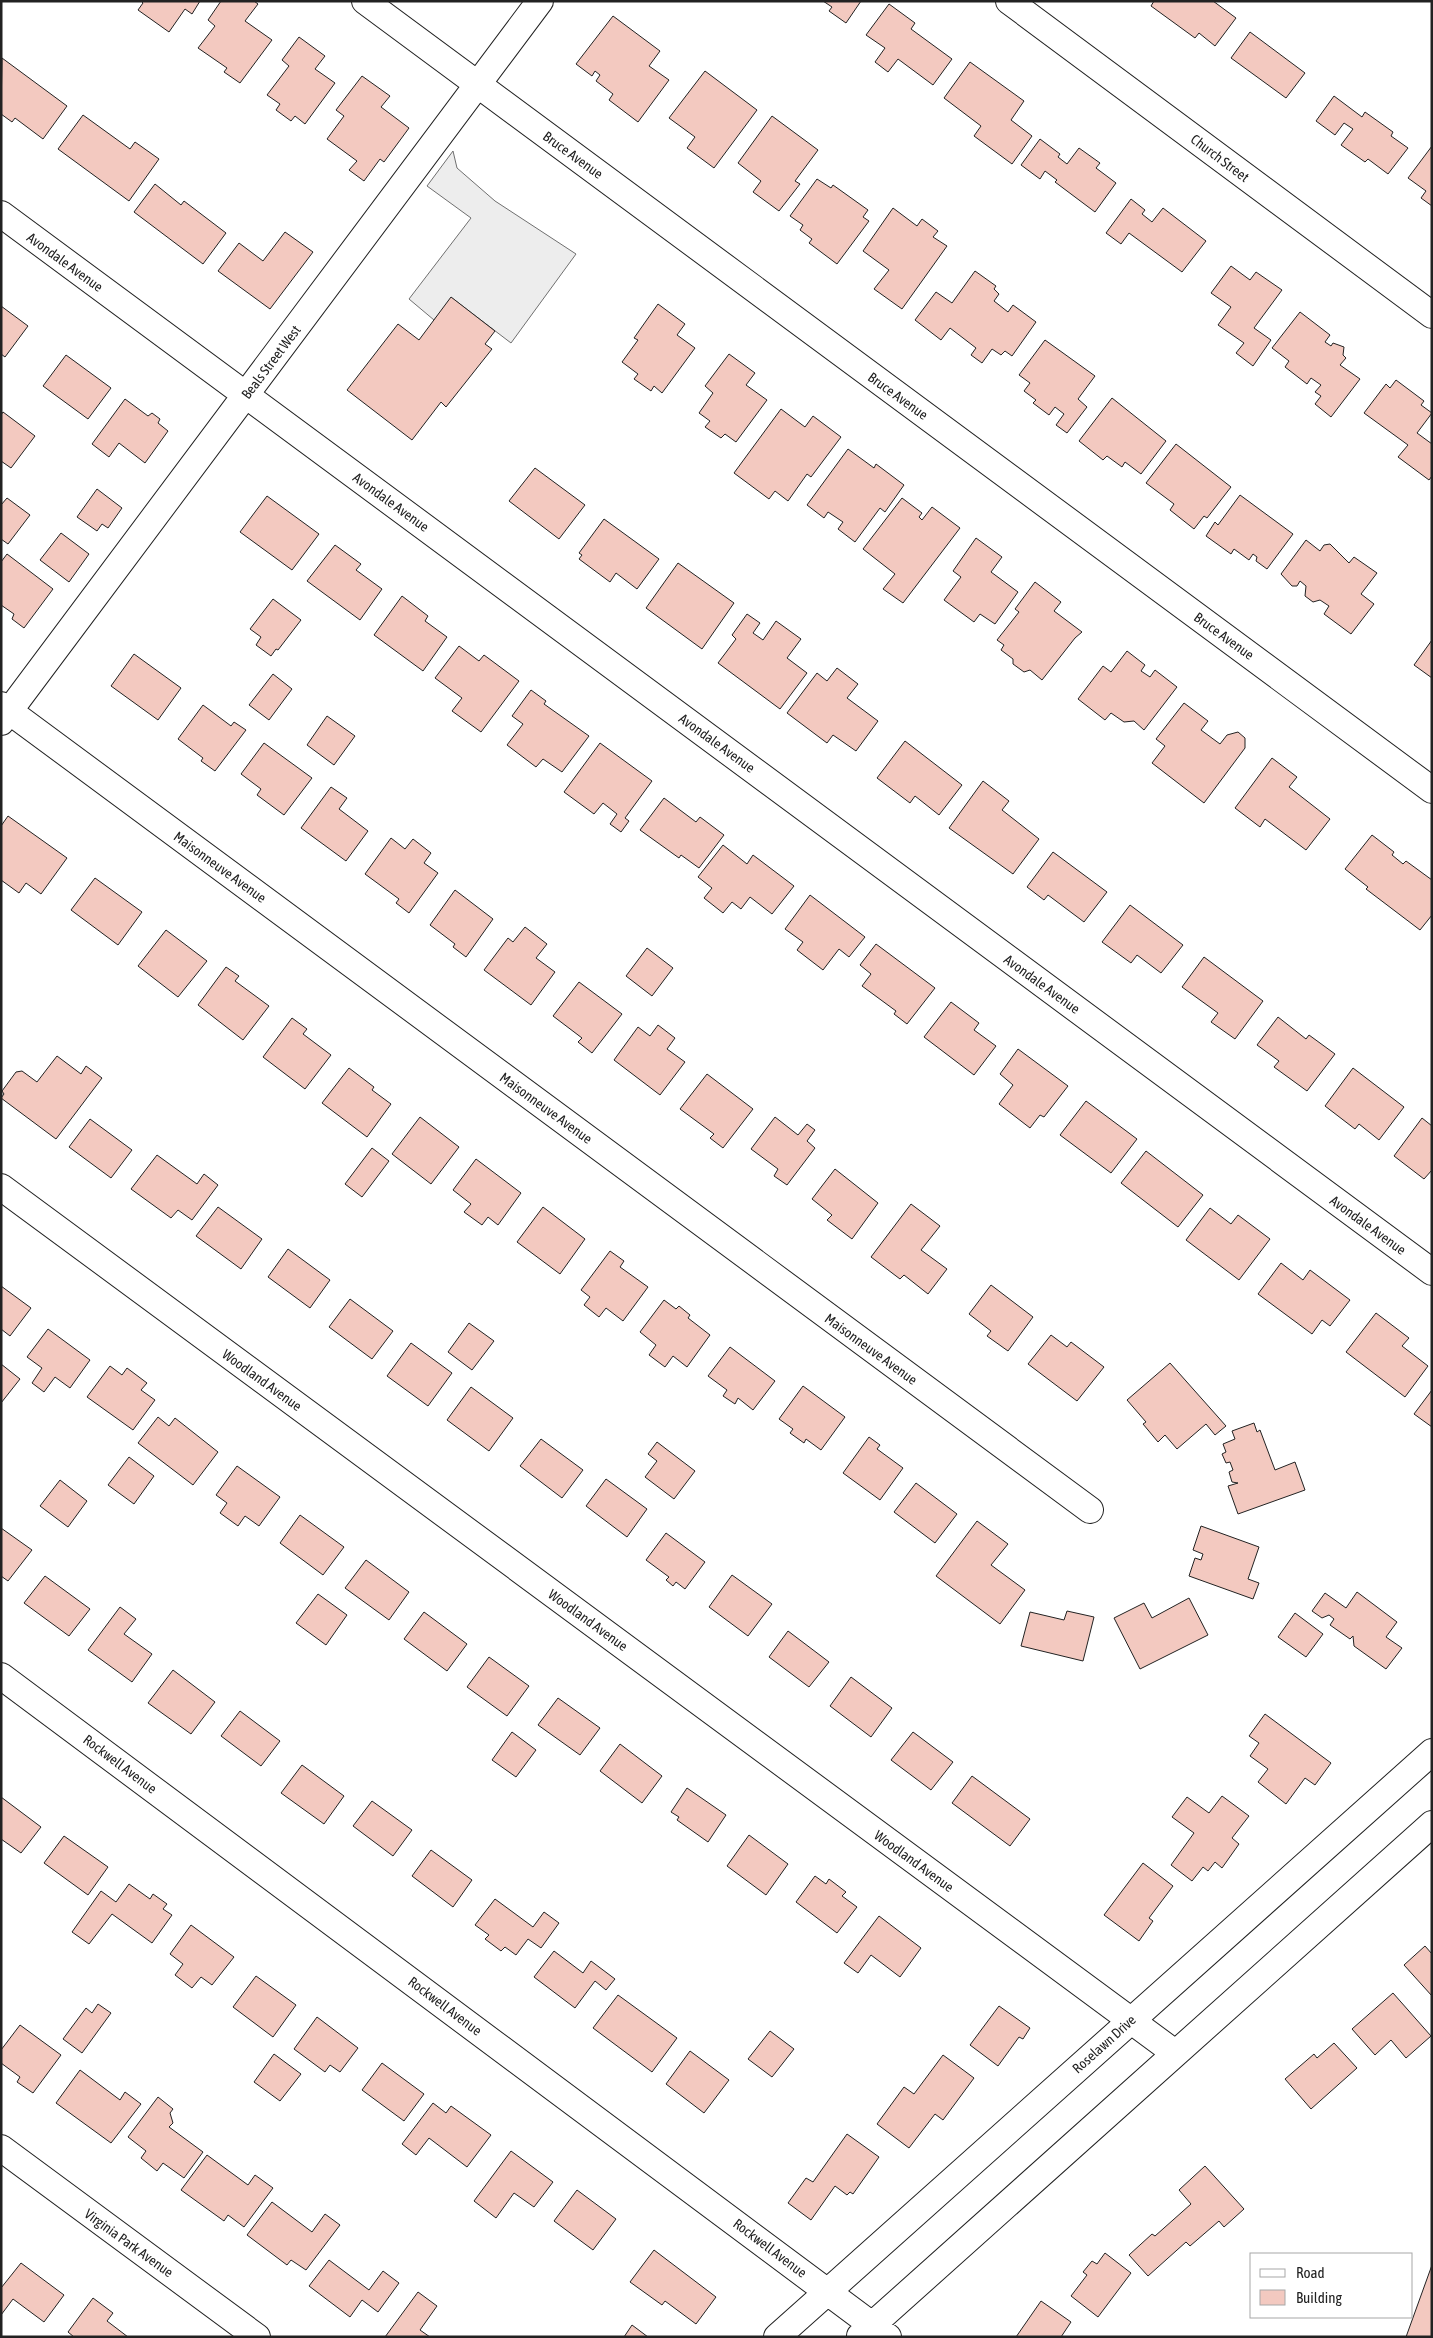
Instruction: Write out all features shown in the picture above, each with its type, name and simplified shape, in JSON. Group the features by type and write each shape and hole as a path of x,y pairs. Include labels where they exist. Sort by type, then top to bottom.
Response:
{"street":[{"name":"Bruce Avenue","path":"365,1 1432,790"},
{"name":"Beals Street West","path":"4,713 246,395 540,1"},
{"name":"Church Street","path":"1009,1 1432,315"},
{"name":"Avondale Avenue","path":"1,214 1432,1272"},
{"name":"Maisonneuve Avenue","path":"4,713 1090,1510"},
{"name":"Woodland Avenue","path":"1,1187 1175,2053"},
{"name":"Rockwell Avenue","path":"1,1676 828,2292 874,2333"},
{"name":"Roselawn Drive","path":"777,2337 1432,1752"},
{"path":"874,2333 1175,2053 1432,1824"},
{"name":"Virginia Park Avenue","path":"1,2148 257,2337"}],"shaded area":[{"path":"453,151 457,168 495,201 576,254 511,343 452,298 434,320 409,299 471,218 427,186"}],"building":[{"path":"141,1 200,1 192,14 185,9 169,32 138,10 143,3"},
{"path":"221,1 254,1 258,4 245,21 272,40 240,83 224,72 227,68 198,48 215,26 208,20"},
{"path":"823,1 861,1 846,23 829,11 832,7"},
{"path":"1154,1 1213,1 1236,18 1215,46 1199,33 1195,38 1151,6"},
{"path":"889,4 915,23 911,29 952,59 933,85 898,59 888,72 875,62 885,48 866,35"},
{"path":"613,16 660,51 649,66 669,80 638,122 609,100 613,94 596,81 600,75 595,71 592,76 576,64"},
{"path":"1250,32 1305,73 1286,98 1231,58"},
{"path":"299,37 325,56 315,69 335,83 305,124 295,116 291,121 276,110 280,104 267,95 289,66 282,60"},
{"path":"2,58 67,106 43,139 15,118 12,122 1,114"},
{"path":"970,62 1024,101 1011,120 1032,136 1012,164 974,136 981,126 944,98"},
{"path":"705,71 757,110 714,168 687,148 695,137 669,118"},
{"path":"362,76 390,96 381,107 409,128 384,162 380,159 364,181 349,170 357,161 327,139 344,116 336,110"},
{"path":"1334,96 1362,117 1365,112 1393,132 1391,136 1408,148 1388,174 1368,159 1365,162 1341,145 1353,129 1344,123 1335,135 1316,121"},
{"path":"83,115 130,149 135,142 159,159 129,201 58,149"},
{"path":"772,116 818,150 795,181 800,184 779,211 753,192 761,181 738,163"},
{"path":"1040,139 1060,154 1058,157 1067,164 1079,148 1100,163 1096,168 1116,183 1095,212 1055,182 1057,180 1045,171 1040,179 1021,165"},
{"path":"1432,146 1432,206 1421,198 1426,191 1408,178"},
{"path":"817,179 831,188 833,185 868,210 863,217 869,221 837,264 809,243 812,239 800,230 803,225 790,216"},
{"path":"155,184 181,205 184,201 226,233 203,264 134,212"},
{"path":"1131,199 1145,210 1142,214 1152,222 1163,208 1206,241 1182,272 1129,233 1121,244 1106,233"},
{"path":"893,208 917,226 922,219 938,231 933,237 947,246 902,309 874,289 889,270 863,251"},
{"path":"285,232 313,252 270,309 218,271 239,243 263,261"},
{"path":"1231,266 1250,280 1256,272 1282,290 1254,328 1271,340 1253,366 1236,353 1244,343 1218,325 1231,307 1211,293"},
{"path":"975,271 996,286 994,289 999,294 994,301 1008,312 1013,305 1036,322 1012,356 1005,351 1001,355 992,349 982,363 971,355 976,348 950,328 941,340 915,320 936,292 952,303"},
{"path":"451,297 495,331 485,344 492,349 446,407 441,402 412,440 347,390 398,324 419,340"},
{"path":"658,304 685,324 677,335 695,348 662,393 654,386 651,391 634,379 638,374 622,362 638,340 634,338"},
{"path":"1,306 28,326 5,357 1,354"},
{"path":"1300,312 1330,335 1325,342 1331,346 1333,343 1344,347 1343,355 1346,358 1340,365 1360,379 1331,417 1315,404 1321,396 1315,392 1321,385 1311,378 1307,384 1285,367 1289,361 1272,348"},
{"path":"1045,340 1095,376 1078,399 1087,407 1067,433 1056,425 1064,414 1055,407 1049,415 1033,403 1036,400 1024,391 1030,383 1019,375"},
{"path":"729,354 755,373 746,385 767,400 736,442 725,434 721,438 705,427 710,421 699,413 713,393 705,386"},
{"path":"66,355 111,388 88,419 43,386"},
{"path":"1396,380 1424,401 1421,405 1432,413 1417,433 1432,444 1432,476 1429,480 1398,457 1408,445 1364,413 1386,384 1390,388"},
{"path":"1112,398 1166,441 1141,474 1125,462 1122,467 1107,456 1103,460 1079,441"},
{"path":"125,399 148,416 152,413 160,419 158,423 168,431 145,463 119,443 109,457 92,444"},
{"path":"781,409 805,427 813,416 841,437 811,477 807,474 788,501 775,491 769,499 734,473"},
{"path":"3,412 35,436 11,468 1,461 1,415"},
{"path":"1176,444 1231,487 1207,518 1204,516 1194,529 1170,510 1174,504 1146,483"},
{"path":"848,449 874,468 876,464 904,485 885,512 880,508 855,542 838,529 843,522 828,512 824,518 807,505"},
{"path":"535,468 585,505 559,539 509,501"},
{"path":"97,489 122,508 108,528 102,524 97,531 77,517"},
{"path":"1240,495 1293,534 1267,569 1256,561 1257,557 1253,554 1249,560 1234,549 1231,554 1206,536 1215,522 1218,525"},
{"path":"267,496 319,534 292,570 240,532"},
{"path":"7,498 30,515 8,544 1,539 1,505"},
{"path":"902,498 922,513 919,517 922,520 932,507 960,528 903,603 883,589 895,574 863,549"},
{"path":"604,519 659,559 637,589 616,573 610,582 579,559 582,555 579,553"},
{"path":"61,533 89,554 69,582 40,560"},
{"path":"976,538 1002,557 991,572 1018,592 995,624 980,614 974,622 944,600 961,577 953,571"},
{"path":"1306,540 1320,551 1324,545 1330,544 1349,563 1354,557 1377,573 1361,594 1374,604 1351,634 1324,614 1329,606 1320,600 1313,602 1305,596 1306,586 1300,581 1297,586 1292,586 1281,574"},
{"path":"335,545 361,564 356,570 382,589 360,620 307,581"},
{"path":"7,554 53,589 24,628 12,619 14,614 1,605 1,562"},
{"path":"678,563 734,603 702,649 646,608"},
{"path":"1035,582 1061,602 1054,611 1082,632 1075,638 1042,680 1030,670 1024,672 1013,664 1013,659 1001,650 1004,645 997,640 1019,612 1015,609"},
{"path":"402,596 428,616 425,621 447,637 423,671 374,635"},
{"path":"273,599 301,620 278,650 276,649 271,656 256,645 261,637 250,629"},
{"path":"747,614 760,623 753,633 763,640 776,621 801,639 787,658 807,673 780,709 718,663 736,639 732,635"},
{"path":"1432,640 1432,678 1414,665"},
{"path":"459,646 479,661 484,655 519,681 481,732 452,711 462,698 435,678"},
{"path":"1127,651 1145,665 1141,671 1150,677 1155,670 1177,687 1144,730 1134,721 1124,722 1111,713 1105,720 1078,699 1103,666 1111,672"},
{"path":"134,654 181,688 158,720 111,686"},
{"path":"837,668 858,684 847,698 878,721 856,751 833,735 827,743 787,713 817,673 827,681"},
{"path":"273,674 292,689 269,720 249,705"},
{"path":"531,690 546,701 544,704 589,736 562,772 543,759 536,767 507,745 523,724 512,716"},
{"path":"1184,703 1208,721 1201,730 1220,744 1227,735 1238,732 1245,738 1245,748 1204,803 1152,763 1165,746 1156,739"},
{"path":"203,705 231,726 234,722 246,730 215,771 201,761 203,758 178,739"},
{"path":"327,716 355,736 334,765 307,745"},
{"path":"905,741 962,785 939,815 915,796 910,803 877,778"},
{"path":"264,743 312,778 284,815 257,795 261,789 241,774"},
{"path":"600,743 652,781 625,818 629,821 621,832 610,824 617,814 603,803 594,814 564,792"},
{"path":"1272,758 1297,777 1289,787 1330,819 1306,850 1265,819 1260,827 1235,808"},
{"path":"983,781 1009,801 1002,810 1039,839 1013,874 949,828"},
{"path":"331,787 347,798 339,809 368,831 346,861 301,828"},
{"path":"664,798 696,822 700,817 724,835 699,868 681,855 679,858 640,830"},
{"path":"8,816 67,858 41,894 26,883 19,893 1,880 1,826"},
{"path":"1372,835 1394,852 1392,855 1403,864 1406,861 1432,880 1432,915 1420,930 1366,889 1368,887 1345,869"},
{"path":"391,838 405,849 413,839 431,853 424,863 438,873 409,913 396,903 399,899 365,874"},
{"path":"723,845 747,864 753,855 794,886 772,914 750,897 741,909 732,902 723,913 704,898 712,888 698,877"},
{"path":"1053,852 1107,892 1084,922 1048,895 1044,900 1027,887"},
{"path":"95,878 142,912 118,945 71,910"},
{"path":"455,890 493,919 466,957 453,947 455,944 430,925"},
{"path":"810,895 865,937 849,957 839,949 823,970 797,950 803,942 785,929"},
{"path":"1130,905 1183,945 1161,973 1137,955 1131,963 1102,942"},
{"path":"525,927 547,944 536,958 555,972 531,1005 484,970 508,938 513,942"},
{"path":"166,930 207,961 178,997 138,966"},
{"path":"876,944 935,988 907,1024 894,1014 896,1011 862,986 871,974 860,965"},
{"path":"647,948 673,968 652,996 626,976"},
{"path":"1204,957 1263,1001 1235,1039 1211,1022 1218,1013 1182,987"},
{"path":"226,967 239,976 235,981 269,1006 243,1040 198,1005"},
{"path":"579,982 622,1014 592,1053 578,1042 582,1038 553,1016"},
{"path":"951,1002 979,1023 974,1030 996,1046 974,1075 924,1037"},
{"path":"1278,1017 1306,1039 1309,1035 1335,1054 1307,1091 1274,1067 1279,1061 1257,1045"},
{"path":"292,1018 307,1029 303,1034 331,1055 305,1089 263,1057"},
{"path":"658,1025 675,1038 667,1049 685,1062 660,1095 614,1060 638,1027 650,1036"},
{"path":"1018,1049 1068,1086 1044,1117 1040,1115 1030,1128 999,1104 1013,1085 1000,1074"},
{"path":"57,1056 81,1074 86,1066 102,1078 56,1139 1,1098 4,1094 2,1091 16,1072 22,1071 37,1082"},
{"path":"349,1068 374,1087 372,1090 391,1104 367,1137 322,1103"},
{"path":"1353,1068 1404,1107 1379,1140 1359,1124 1355,1129 1325,1106"},
{"path":"707,1074 753,1109 723,1148 710,1138 714,1134 680,1109"},
{"path":"1086,1101 1137,1139 1111,1173 1060,1135"},
{"path":"420,1117 459,1147 431,1184 392,1154"},
{"path":"775,1117 798,1135 807,1124 815,1130 807,1141 815,1148 787,1185 774,1176 778,1169 751,1149"},
{"path":"1422,1118 1432,1126 1432,1170 1424,1179 1394,1156"},
{"path":"90,1119 132,1150 111,1178 69,1147"},
{"path":"372,1148 389,1161 362,1197 345,1184"},
{"path":"1146,1151 1203,1195 1178,1227 1121,1183"},
{"path":"157,1155 197,1184 204,1174 218,1185 192,1220 178,1210 171,1218 131,1189"},
{"path":"476,1159 521,1193 498,1225 488,1217 482,1225 464,1212 471,1204 453,1190"},
{"path":"835,1169 878,1203 852,1239 827,1220 832,1215 812,1199"},
{"path":"911,1204 940,1226 921,1250 947,1269 928,1294 904,1275 900,1279 871,1257"},
{"path":"218,1207 262,1239 241,1269 196,1236"},
{"path":"543,1207 585,1239 560,1274 517,1242"},
{"path":"1210,1208 1231,1224 1238,1215 1270,1239 1239,1280 1186,1240"},
{"path":"288,1249 330,1280 310,1308 268,1277"},
{"path":"610,1251 624,1261 620,1267 648,1287 623,1321 606,1308 599,1317 584,1305 590,1297 581,1290"},
{"path":"1281,1263 1303,1280 1310,1270 1350,1300 1330,1326 1322,1320 1312,1334 1258,1294"},
{"path":"991,1285 1033,1317 1008,1351 987,1336 991,1331 969,1314"},
{"path":"1,1286 31,1308 10,1336 1,1329"},
{"path":"350,1299 393,1331 372,1359 329,1327"},
{"path":"664,1300 676,1309 679,1306 690,1315 688,1318 710,1335 687,1367 673,1356 665,1367 649,1355 656,1345 640,1332"},
{"path":"1376,1313 1409,1338 1402,1346 1428,1366 1405,1397 1346,1352"},
{"path":"469,1323 494,1341 472,1370 448,1352"},
{"path":"48,1329 90,1360 70,1388 55,1377 44,1392 32,1383 42,1368 27,1357"},
{"path":"1051,1335 1067,1347 1071,1342 1104,1367 1077,1401 1028,1364"},
{"path":"411,1343 452,1373 428,1406 387,1376"},
{"path":"730,1347 775,1381 753,1410 738,1398 735,1404 723,1396 727,1390 708,1376"},
{"path":"1170,1363 1226,1426 1215,1435 1206,1424 1177,1449 1165,1435 1158,1442 1143,1424 1146,1422 1127,1400"},
{"path":"1,1364 20,1379 1,1403"},
{"path":"110,1366 122,1375 127,1368 147,1383 141,1390 155,1400 133,1430 87,1397"},
{"path":"803,1386 845,1417 821,1450 806,1439 804,1443 790,1433 793,1429 779,1419"},
{"path":"471,1387 513,1418 489,1451 447,1420"},
{"path":"1432,1390 1432,1427 1414,1414"},
{"path":"158,1417 169,1426 175,1418 218,1452 193,1485 138,1443"},
{"path":"1254,1423 1257,1432 1260,1430 1275,1470 1295,1462 1305,1490 1238,1514 1228,1486 1238,1483 1232,1482 1229,1472 1233,1470 1230,1462 1226,1463 1222,1454 1226,1452 1223,1444 1235,1439 1232,1431"},
{"path":"869,1437 880,1445 877,1449 903,1468 880,1500 843,1473"},
{"path":"541,1439 583,1470 562,1498 520,1466"},
{"path":"657,1442 695,1471 674,1499 645,1477 657,1461 648,1454"},
{"path":"129,1457 154,1476 134,1504 108,1485"},
{"path":"237,1466 280,1497 259,1526 245,1516 238,1526 220,1513 227,1503 216,1495"},
{"path":"606,1479 647,1509 627,1537 586,1506"},
{"path":"60,1480 87,1501 68,1527 40,1506"},
{"path":"916,1483 957,1514 935,1543 894,1512"},
{"path":"300,1515 344,1547 323,1575 280,1543"},
{"path":"977,1521 1008,1544 991,1565 1025,1590 1000,1624 936,1576"},
{"path":"1201,1526 1259,1547 1248,1579 1259,1583 1253,1599 1189,1576 1195,1558 1201,1560 1203,1554 1193,1550"},
{"path":"1,1528 32,1550 8,1581 1,1576"},
{"path":"666,1533 705,1562 685,1589 676,1582 673,1586 666,1580 669,1577 646,1560"},
{"path":"366,1560 409,1592 389,1620 345,1588"},
{"path":"732,1575 772,1604 748,1636 709,1607"},
{"path":"45,1576 90,1609 69,1636 24,1603"},
{"path":"1357,1592 1397,1622 1386,1637 1402,1648 1386,1669 1354,1646 1353,1636 1350,1639 1330,1625 1334,1619 1329,1615 1322,1618 1312,1611 1325,1593 1346,1608"},
{"path":"318,1594 347,1615 326,1645 296,1623"},
{"path":"1189,1598 1208,1635 1140,1669 1114,1618 1144,1603 1152,1618"},
{"path":"120,1607 136,1619 124,1634 152,1654 132,1682 88,1650"},
{"path":"1067,1611 1094,1617 1083,1661 1021,1646 1030,1612 1064,1620"},
{"path":"424,1612 467,1644 447,1671 404,1639"},
{"path":"1295,1613 1323,1634 1306,1657 1278,1637"},
{"path":"788,1631 829,1662 809,1687 769,1657"},
{"path":"489,1657 529,1686 507,1716 467,1687"},
{"path":"173,1670 215,1702 191,1734 148,1703"},
{"path":"851,1677 892,1708 871,1737 830,1706"},
{"path":"558,1698 600,1728 580,1755 538,1725"},
{"path":"240,1711 280,1741 261,1766 221,1736"},
{"path":"1265,1714 1331,1763 1315,1785 1305,1778 1286,1804 1258,1782 1268,1769 1250,1756 1259,1743 1249,1736"},
{"path":"512,1732 536,1750 516,1777 492,1760"},
{"path":"913,1732 953,1762 931,1790 891,1760"},
{"path":"620,1744 662,1776 642,1803 600,1771"},
{"path":"302,1765 344,1796 324,1824 281,1793"},
{"path":"972,1776 1030,1819 1010,1846 952,1803"},
{"path":"687,1788 726,1815 708,1842 677,1820 679,1817 671,1812"},
{"path":"1222,1796 1249,1816 1232,1838 1239,1844 1222,1868 1215,1862 1208,1871 1203,1867 1192,1881 1171,1865 1194,1833 1172,1817 1187,1797 1209,1813"},
{"path":"1,1797 41,1827 21,1853 1,1839"},
{"path":"372,1801 412,1830 393,1856 353,1826"},
{"path":"749,1835 788,1864 766,1895 727,1866"},
{"path":"64,1836 108,1867 88,1895 44,1863"},
{"path":"431,1850 472,1880 453,1907 412,1876"},
{"path":"1143,1863 1173,1886 1149,1918 1153,1921 1139,1941 1104,1915"},
{"path":"815,1876 826,1884 829,1879 846,1892 842,1896 857,1907 837,1933 796,1902"},
{"path":"129,1884 150,1899 153,1894 167,1904 163,1909 172,1915 152,1943 112,1914 89,1944 72,1932 101,1891 116,1902"},
{"path":"495,1899 533,1927 544,1912 559,1923 541,1948 528,1939 516,1955 505,1947 501,1951 485,1939 489,1935 475,1925"},
{"path":"879,1916 921,1948 900,1977 871,1955 858,1973 844,1963"},
{"path":"191,1925 234,1957 212,1985 201,1977 192,1988 175,1975 183,1964 170,1954"},
{"path":"1425,1946 1432,1954 1432,1996 1404,1965"},
{"path":"554,1951 583,1973 591,1961 615,1979 606,1990 595,1981 575,2008 534,1977"},
{"path":"256,1976 296,2005 273,2037 233,2007"},
{"path":"1393,1993 1431,2036 1406,2058 1391,2040 1375,2055 1352,2029"},
{"path":"618,1995 677,2038 652,2072 593,2028"},
{"path":"98,2004 111,2013 82,2053 63,2039 86,2008 92,2013"},
{"path":"999,2006 1030,2028 1023,2039 1019,2037 998,2066 970,2045"},
{"path":"317,2017 358,2048 340,2072 330,2065 325,2072 294,2049"},
{"path":"20,2025 61,2055 33,2093 17,2082 20,2077 1,2063 1,2050"},
{"path":"770,2031 794,2049 772,2077 748,2059"},
{"path":"1334,2043 1357,2068 1311,2109 1285,2079 1314,2054 1317,2058"},
{"path":"690,2051 729,2080 704,2113 666,2084"},
{"path":"274,2054 301,2074 280,2101 254,2082"},
{"path":"943,2055 974,2078 943,2120 935,2114 909,2148 877,2124 904,2087 914,2094"},
{"path":"382,2063 424,2094 404,2121 362,2090"},
{"path":"80,2070 120,2100 125,2092 141,2104 111,2143 56,2103"},
{"path":"158,2097 173,2109 170,2113 173,2123 169,2127 203,2152 184,2178 163,2163 157,2171 141,2158 146,2151 128,2137"},
{"path":"433,2103 446,2113 451,2106 491,2135 467,2167 429,2138 416,2155 402,2144"},
{"path":"847,2134 879,2157 853,2194 850,2192 847,2195 835,2186 811,2220 788,2203 806,2178 813,2182"},
{"path":"511,2151 553,2182 534,2207 514,2193 496,2218 474,2201"},
{"path":"207,2155 248,2185 255,2175 273,2188 244,2227 228,2215 224,2221 181,2190"},
{"path":"1205,2166 1244,2209 1224,2227 1219,2221 1190,2246 1186,2242 1148,2276 1129,2255 1152,2234 1155,2236 1191,2204 1179,2190"},
{"path":"577,2190 616,2219 593,2250 554,2221"},
{"path":"272,2202 312,2232 325,2214 340,2225 306,2270 291,2260 287,2265 247,2235"},
{"path":"654,2250 716,2297 696,2324 665,2301 662,2305 630,2282"},
{"path":"1105,2253 1131,2273 1098,2317 1071,2296 1087,2275 1083,2272 1092,2261 1097,2264"},
{"path":"329,2260 369,2290 383,2271 399,2283 378,2312 362,2300 350,2317 309,2286"},
{"path":"21,2263 64,2295 44,2322 13,2299 1,2315 1,2288"},
{"path":"1432,2265 1432,2337 1406,2337"},
{"path":"418,2292 437,2306 420,2330 430,2337 385,2337"},
{"path":"93,2298 113,2313 107,2321 128,2337 74,2337 68,2332"},
{"path":"1041,2301 1071,2322 1061,2337 1016,2337"},
{"path":"632,2325 648,2337 624,2337"}]}
